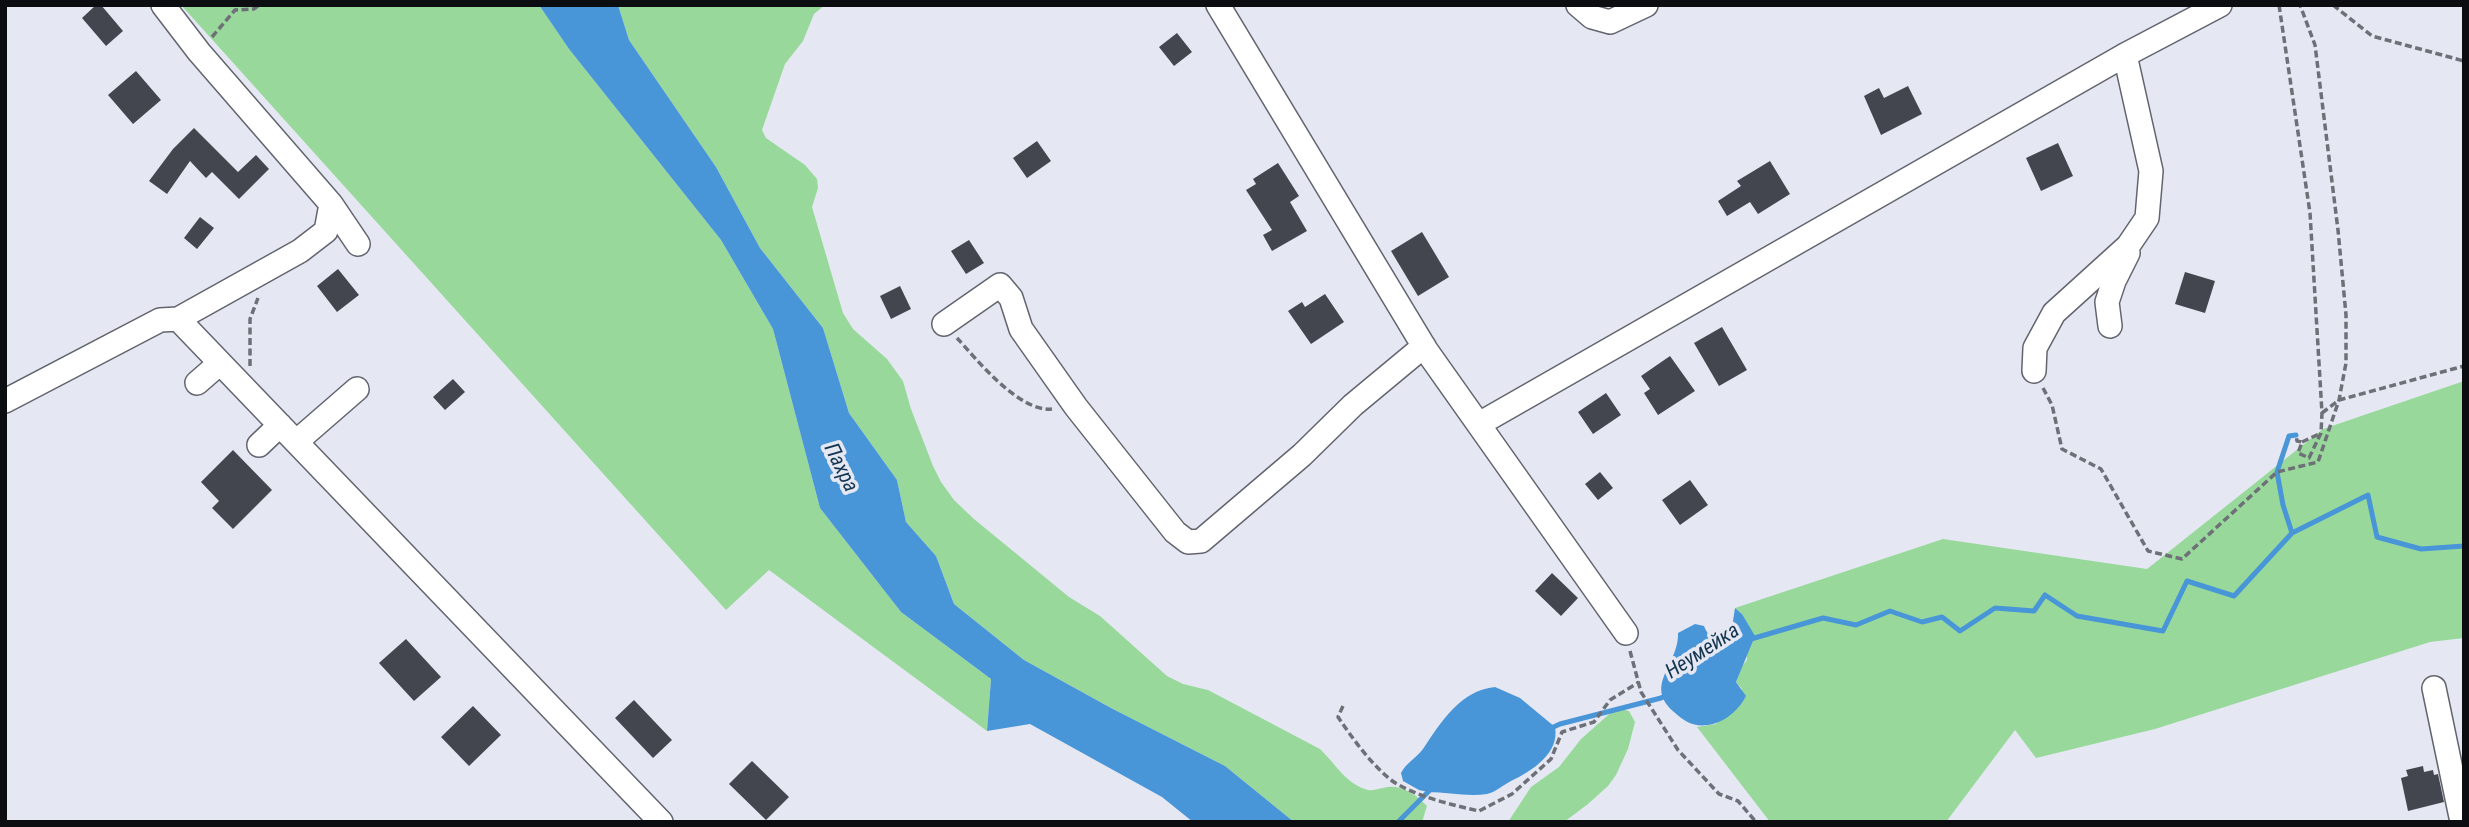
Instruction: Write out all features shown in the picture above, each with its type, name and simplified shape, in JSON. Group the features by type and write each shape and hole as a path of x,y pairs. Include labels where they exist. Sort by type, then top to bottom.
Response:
{"street":[{"path":"163,5 199,52 331,204 358,244"},
{"path":"1218,5 1424,346 1626,633"},
{"path":"1578,5 1591,17 1610,22 1646,5"},
{"path":"1479,425 2125,55 2220,5"},
{"path":"2110,326 2107,302 2114,281 2147,218 2151,171 2125,55"},
{"path":"5,401 160,320 178,319 300,251 326,231 331,204"},
{"path":"2034,371 2035,348 2054,313 2128,246 2147,218"},
{"path":"944,324 1000,285 1011,298 1021,329 1076,407 1175,532 1188,542 1201,541 1302,455 1353,405 1424,346"},
{"path":"178,319 661,822"},
{"path":"198,383 220,363"},
{"path":"296,442 356,389"},
{"path":"259,445 280,425"},
{"path":"2434,688 2462,822"}],"path":[{"path":"199,52 235,10 254,9 259,5"},
{"path":"2279,5 2309,213 2322,412 2321,433 2309,458 2298,453 2302,442 2321,433"},
{"path":"2034,371 2052,405 2063,449 2101,469 2148,551 2182,559 2277,472 2318,462 2339,400 2346,363 2347,315 2315,45 2300,5"},
{"path":"2333,5 2372,36 2464,61"},
{"path":"249,393 250,319 267,269"},
{"path":"944,324 1014,395 1041,410 1076,407"},
{"path":"2322,412 2339,400 2464,366"},
{"path":"2296,435 2297,440 2302,442"},
{"path":"1626,633 1641,692 1651,709 1686,759 1719,794 1738,801 1756,822"},
{"path":"1343,706 1338,717 1360,748 1392,781 1450,804 1479,811 1512,794 1551,759 1562,732 1594,722 1610,700 1639,681"}],"green space":[{"path":"181,5 539,5 569,49 721,240 773,329 820,508 901,612 991,679 987,731 769,570 726,610"},
{"path":"618,5 825,5 814,14 803,41 785,64 762,130 766,138 805,165 817,179 818,188 812,207 843,313 853,329 887,359 903,381 933,466 954,500 1069,597 1100,616 1167,676 1183,684 1208,690 1320,749 1346,778 1361,788 1372,790 1394,787 1410,792 1427,806 1422,822 1294,822 1225,766 1024,660 954,604 936,556 906,522 897,480 849,413 823,328 760,248 716,167 629,40"},
{"path":"2464,381 2464,638 2430,642 2155,729 2036,758 2015,730 1946,822 1770,822 1697,727 1716,724 1742,689 1736,682 1747,660 1742,614 1735,608 1943,539 2147,569 2323,429"},
{"path":"1616,708 1629,711 1635,722 1628,749 1608,786 1564,822 1508,822 1531,787 1559,767 1581,739"}],"water":[{"name":"Пахра","path":"539,5 618,5 629,40 716,167 760,248 823,328 849,413 897,480 906,522 936,556 954,604 1024,660 1225,766 1294,822 1193,822 1162,797 1030,724 987,731 991,679 901,612 820,508 773,329 721,240 569,49"},
{"path":"1735,608 1742,614 1755,636 1736,682 1746,696 1735,711 1720,722 1703,725 1690,723 1674,712 1665,702 1662,693 1662,684 1677,644 1678,633 1695,624 1704,626 1711,636 1719,641 1729,639 1737,630 1733,621"},
{"path":"1495,687 1520,698 1555,727 1553,745 1543,760 1487,794 1428,792 1403,781 1403,769 1423,749 1453,709 1472,694"}],"building":[{"path":"96,5 101,5 123,31 106,46 82,18"},
{"path":"1177,33 1192,52 1174,66 1159,47"},
{"path":"136,71 161,100 133,124 108,95"},
{"path":"1908,86 1922,114 1881,135 1864,96 1879,88 1884,98"},
{"path":"194,128 238,172 256,155 269,169 239,199 212,172 206,178 190,161 167,194 149,181 173,149"},
{"path":"1037,141 1051,161 1027,178 1013,158"},
{"path":"2058,143 2073,176 2041,191 2026,158"},
{"path":"1770,161 1790,194 1758,214 1750,202 1727,216 1718,201 1741,186 1737,181"},
{"path":"1278,163 1299,196 1290,202 1307,231 1272,251 1263,235 1272,230 1246,190 1256,184 1253,179"},
{"path":"200,217 214,228 197,249 184,238"},
{"path":"1422,232 1449,277 1418,296 1391,251"},
{"path":"969,240 984,263 966,274 951,251"},
{"path":"338,269 359,295 337,312 317,286"},
{"path":"2185,272 2215,281 2205,313 2175,304"},
{"path":"900,286 911,309 891,319 880,296"},
{"path":"1325,294 1344,322 1311,344 1288,311 1302,302 1305,307"},
{"path":"1722,327 1747,370 1719,386 1694,343"},
{"path":"1670,356 1695,391 1658,415 1644,393 1650,389 1641,376"},
{"path":"453,379 465,392 445,410 433,397"},
{"path":"1606,393 1621,415 1593,434 1578,412"},
{"path":"233,450 272,490 233,529 212,508 219,501 201,482"},
{"path":"1600,472 1613,488 1598,500 1585,484"},
{"path":"1690,480 1708,505 1680,525 1662,500"},
{"path":"1552,573 1578,598 1561,616 1535,591"},
{"path":"406,639 441,677 414,701 379,663"},
{"path":"634,700 672,740 653,758 615,718"},
{"path":"473,706 501,735 469,766 441,737"},
{"path":"752,761 789,797 766,820 729,784"},
{"path":"2423,766 2424,772 2433,770 2434,775 2438,774 2444,802 2408,811 2401,778 2408,776 2406,770"}],"waterway":[{"path":"2292,533 2277,472 2289,436 2296,435"},
{"name":"Неумейка","path":"1751,639 1823,618 1856,625 1890,611 1922,622 1942,617 1960,631 1995,608 2034,611 2045,595 2077,616 2163,631 2187,581 2234,596 2292,533 2368,495 2377,537 2421,549 2464,546"},
{"name":"Неумейка","path":"1549,729 1667,695"},
{"name":"Неумейка","path":"1398,822 1432,788"}]}
